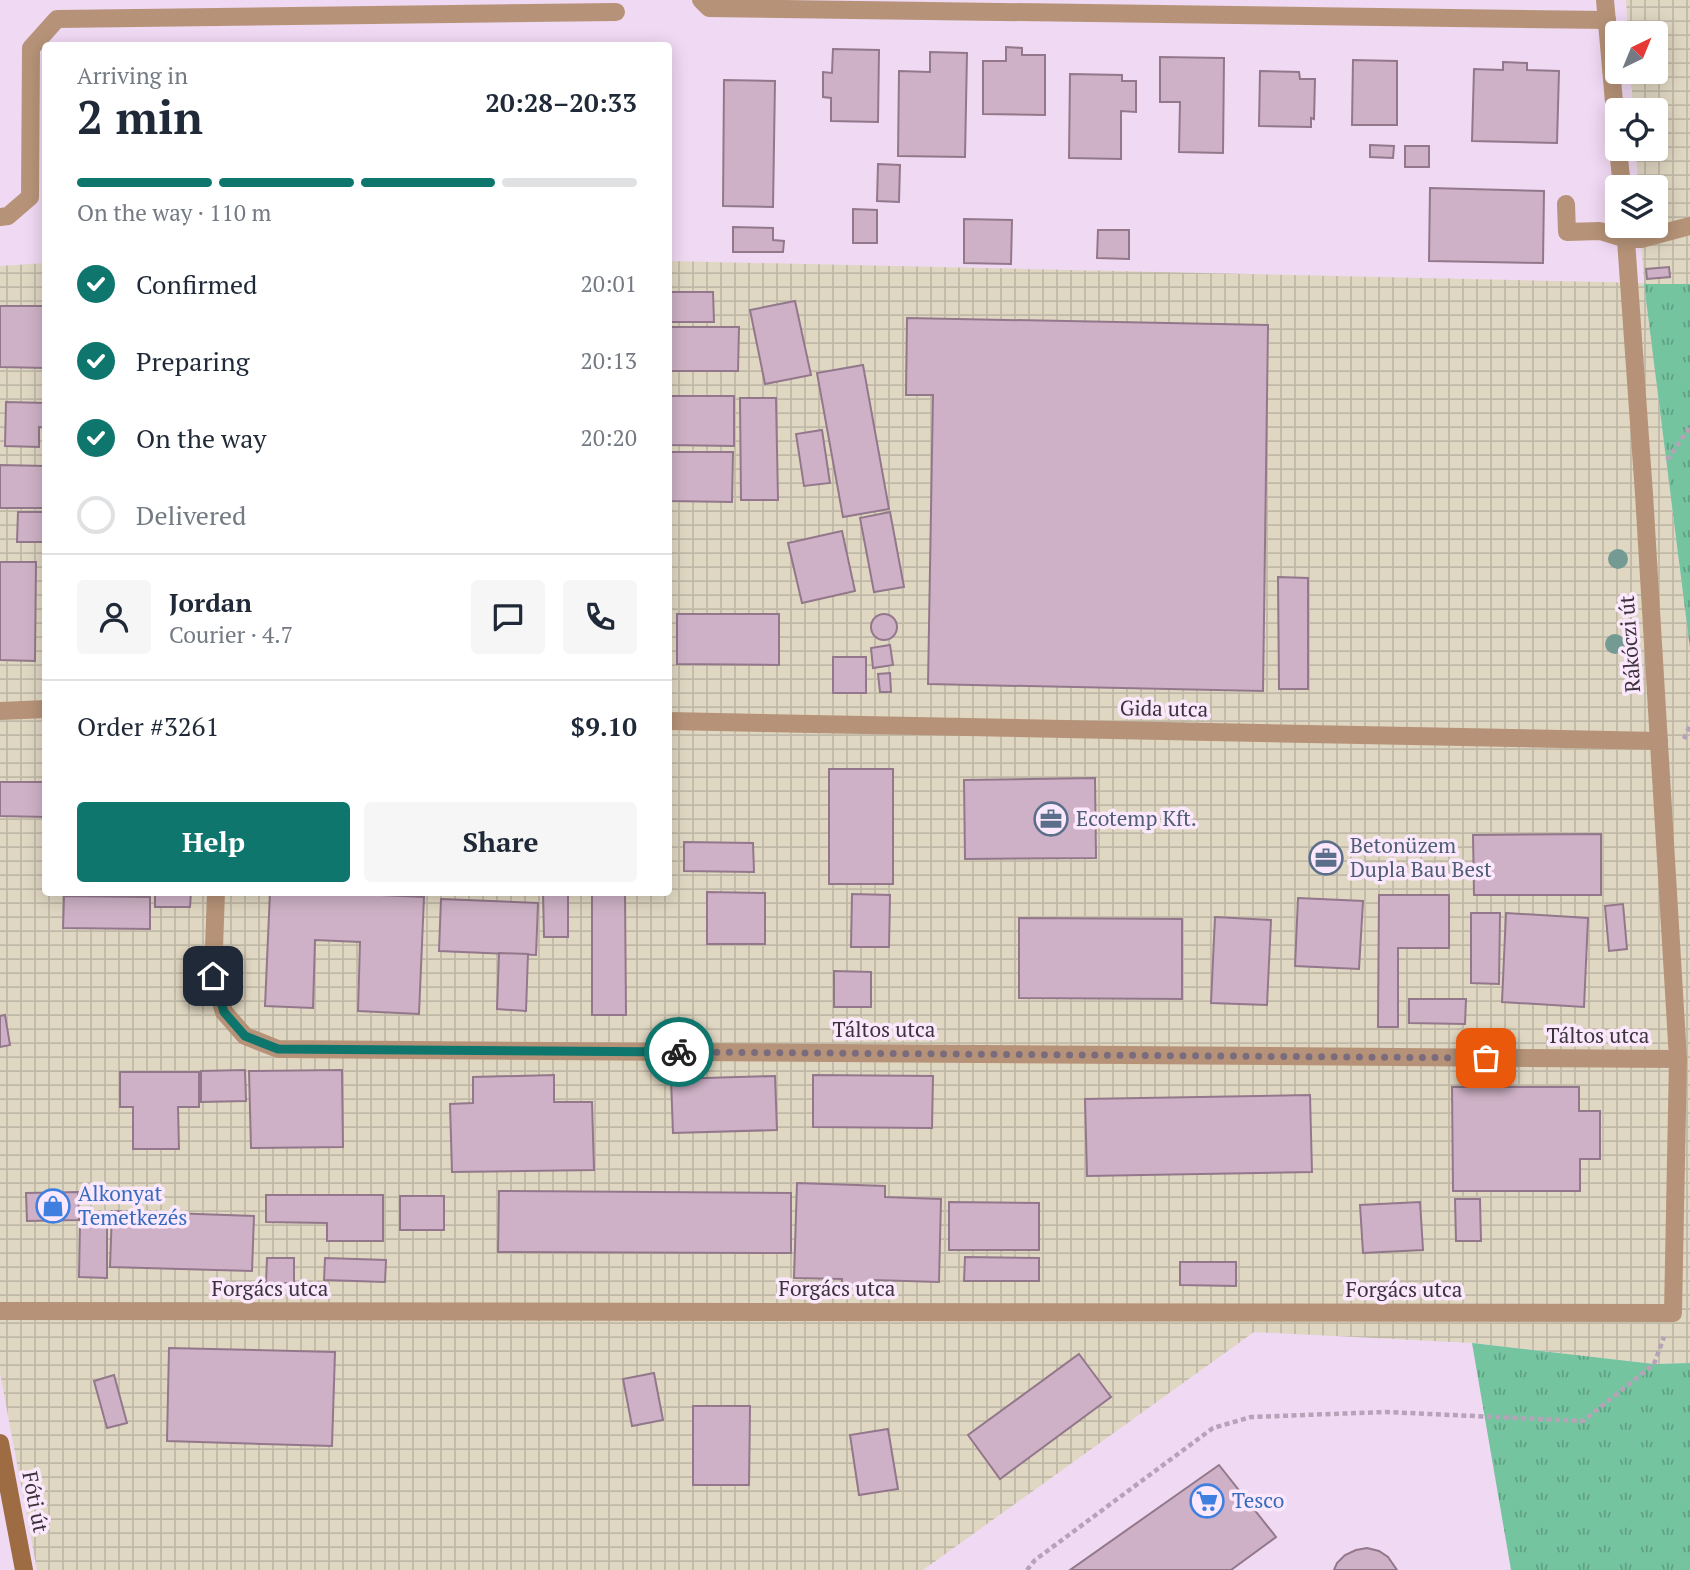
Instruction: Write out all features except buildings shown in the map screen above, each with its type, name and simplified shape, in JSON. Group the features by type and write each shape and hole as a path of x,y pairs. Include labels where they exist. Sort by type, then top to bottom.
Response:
{"main road":[{"name":"Fóti út","path":"1,1452 24,1570"}],"street":[{"path":"1605,0 1614,98"},
{"path":"705,4 1607,20"},
{"path":"0,217 8,216 30,197 31,48 57,19 616,12"},
{"path":"1566,204 1567,232 1605,231"},
{"path":"1668,232 1690,226"},
{"name":"Rákóczi út","path":"1625,238 1678,1059 1674,1313"},
{"path":"0,711 42,709"},
{"name":"Gida utca","path":"672,722 1659,741"},
{"name":"Táltos utca","path":"216,896 213,976 224,1012 245,1036 278,1049 1678,1059"},
{"name":"Forgács utca","path":"0,1311 1674,1313"}],"path":[{"path":"1027,1570 1035,1560 1213,1429 1251,1417 1386,1412 1583,1421 1654,1364 1674,1313"}],"shaded area":[{"path":"1626,0 1690,0 1690,284 1644,284 1690,649 1690,1363 1654,1364 1472,1343 1254,1332 923,1570 37,1570 0,1373 0,266 42,263 42,896 672,896 672,261 1644,283 1641,238 1668,238 1668,175 1637,175 1637,161 1668,161 1668,98 1632,98 1632,84 1668,84 1668,21 1627,21"}],"green space":[{"path":"1644,284 1690,284 1690,649"},
{"path":"1472,1343 1654,1364 1690,1363 1690,1570 1511,1570"}],"way so far":[{"path":"679,1052 1486,1058"}],"place":[{"name":"Ecotemp Kft.","path":"1051,819"},
{"name":"Betonüzem Dupla Bau Best","path":"1326,858"},
{"name":"Alkonyat Temetkezés","path":"53,1206"},
{"name":"Tesco","path":"1207,1501"}],"route":[{"path":"213,976 224,1012 245,1036 278,1049 679,1052"}]}
